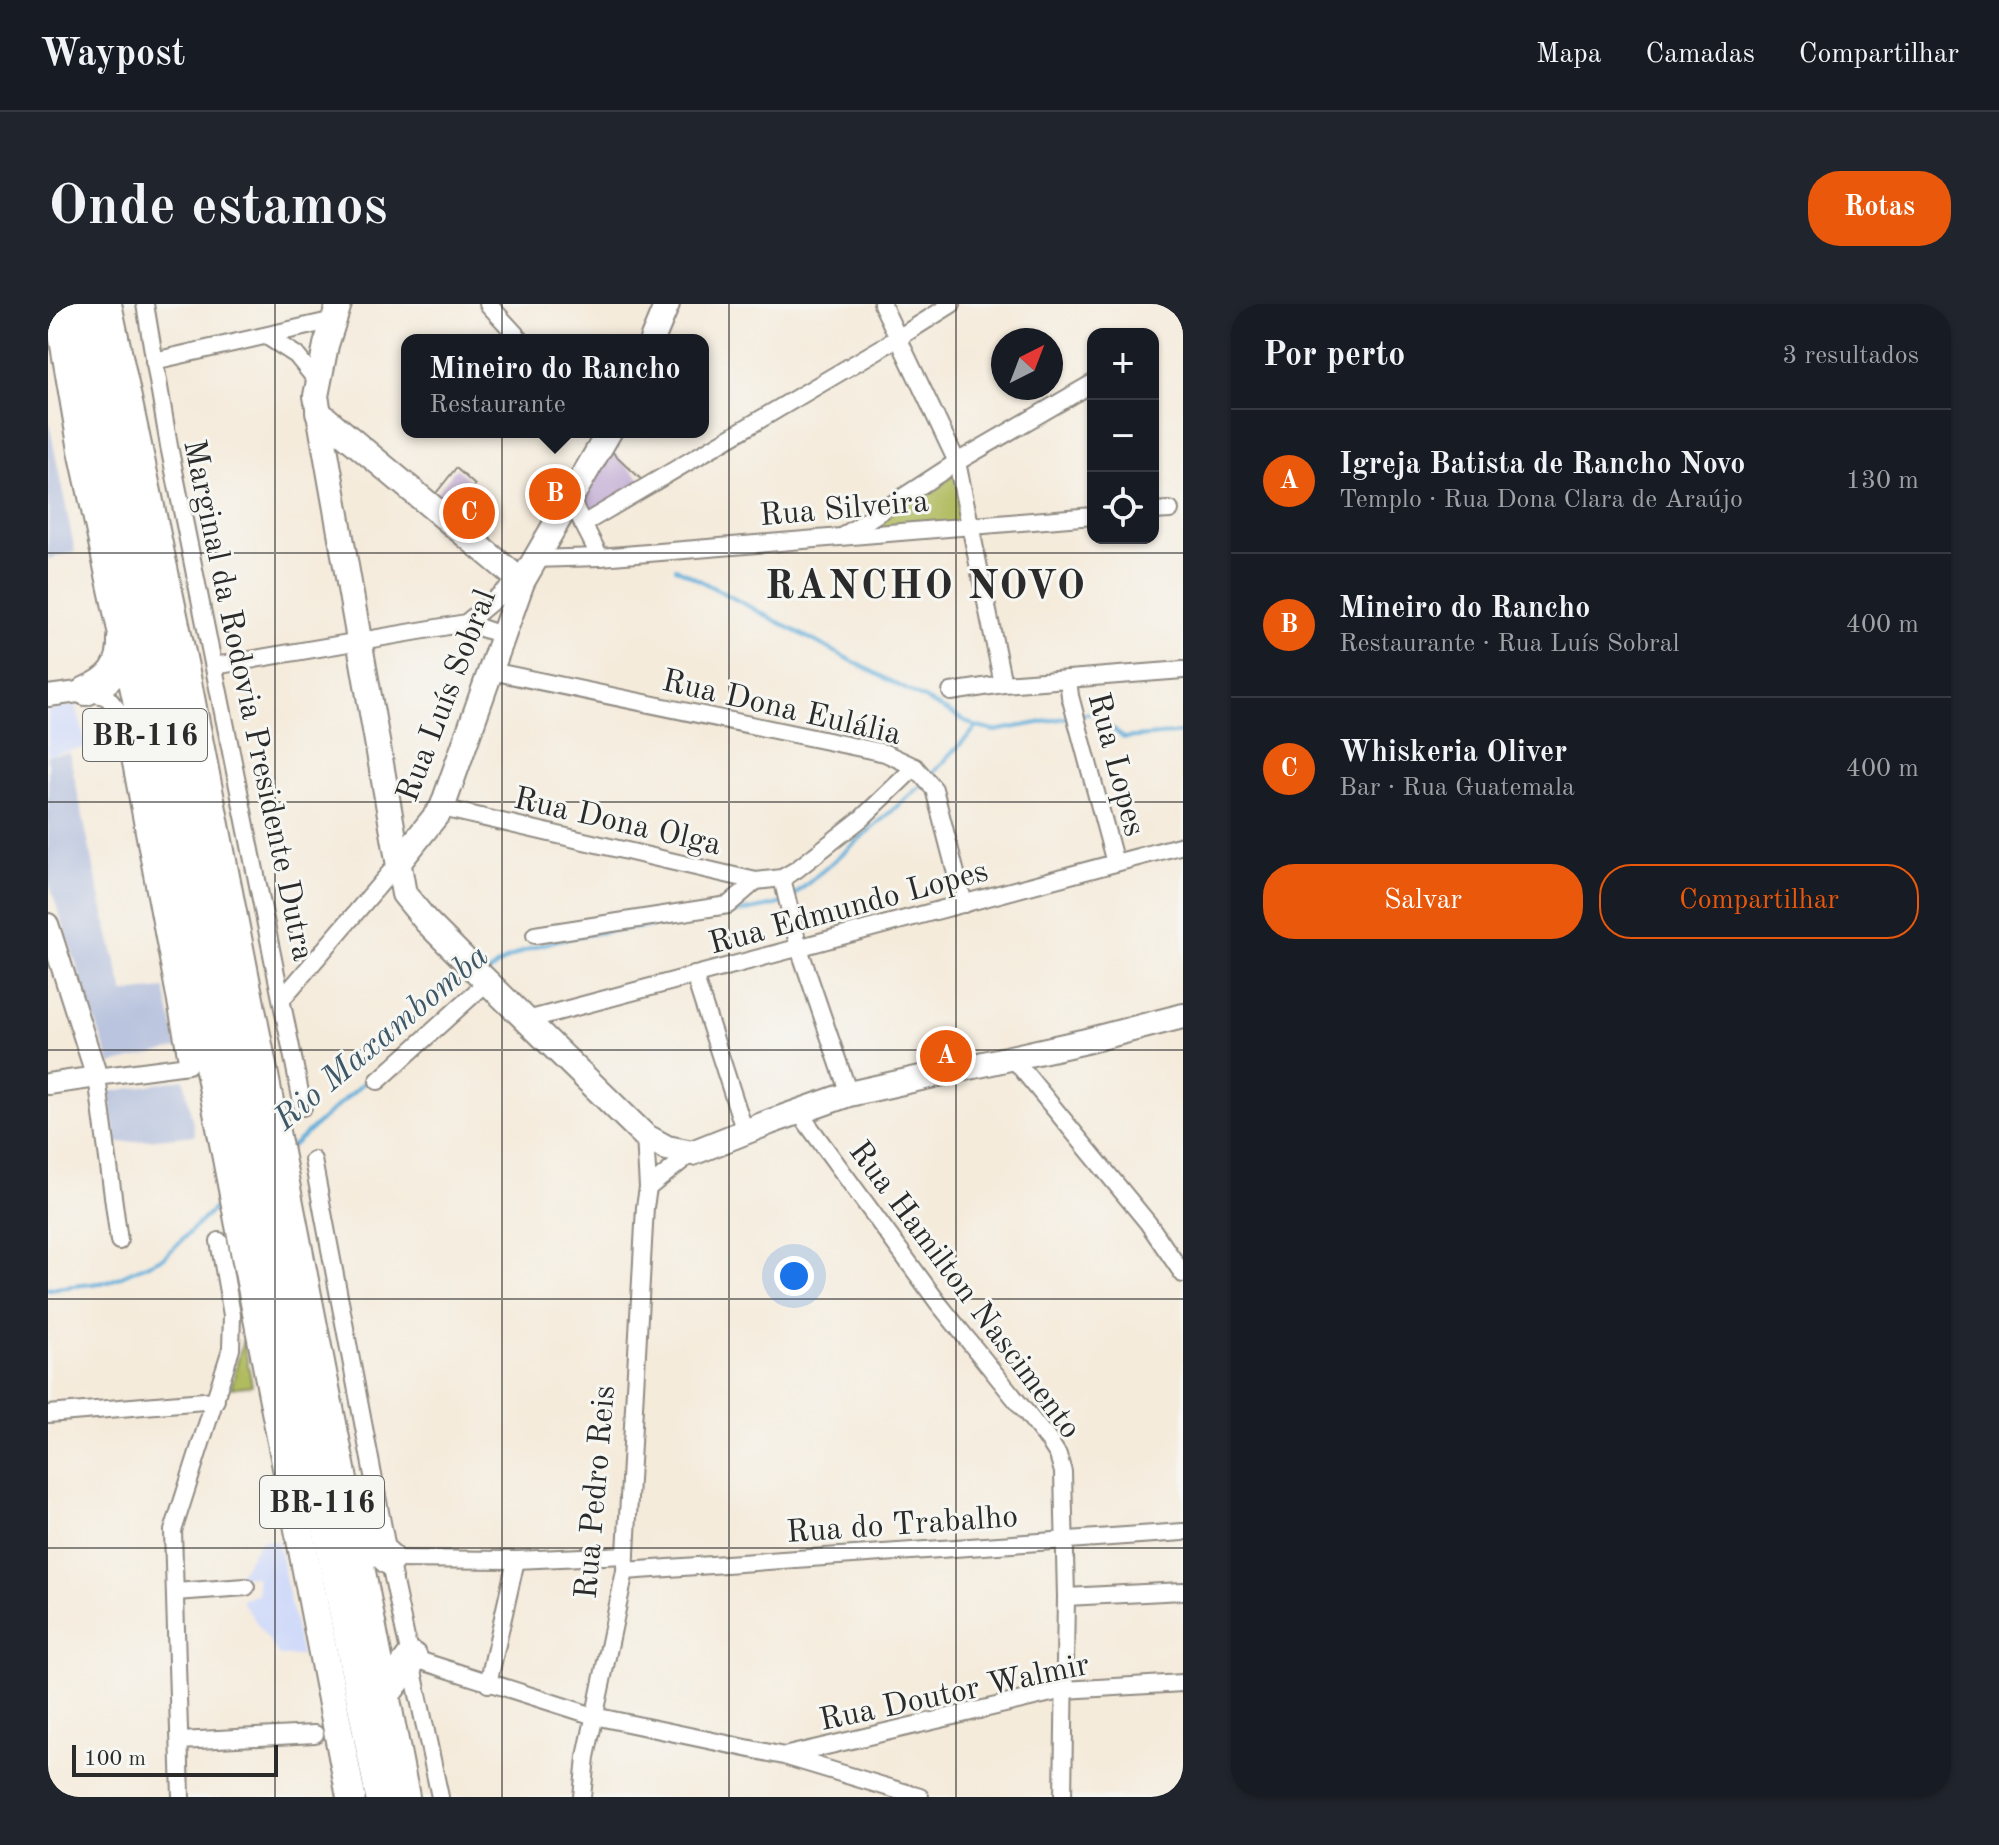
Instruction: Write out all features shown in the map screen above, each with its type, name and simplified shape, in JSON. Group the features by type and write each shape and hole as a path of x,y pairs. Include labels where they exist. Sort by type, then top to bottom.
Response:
{"highway":[{"path":"50,304 75,431 83,450"},
{"name":"BR-116","path":"58,304 83,450 122,626 227,1167 262,1202 351,1525 404,1797"},
{"name":"BR-116","path":"81,304 262,1137"},
{"name":"BR-116","path":"106,304 143,471 262,1137 262,1202 351,1797"},
{"path":"126,304 143,471"},
{"path":"86,691 103,683 117,670 122,650 122,626"},
{"name":"BR-116","path":"262,1202 381,1797"},
{"path":"351,1525 389,1559"},
{"path":"384,1695 412,1658"}],"main road":[{"path":"654,334 667,304"},
{"path":"337,312 317,381 318,412 404,894 481,976 645,1136 667,1148 692,1153 849,1094 1183,1016"},
{"path":"318,412 520,580"},
{"name":"Rua Luís Sobral","path":"399,862 442,808 520,580 604,438"},
{"path":"391,815 404,823 412,823 442,808"}],"street":[{"name":"Marginal da Rodovia Presidente Dutra","path":"145,304 303,1107"},
{"path":"488,304 516,334"},
{"path":"882,304 957,462 1003,684"},
{"path":"583,524 952,304"},
{"path":"154,361 268,337 337,312"},
{"path":"268,337 296,355 317,381"},
{"path":"844,535 957,462 1087,386"},
{"path":"570,498 600,557"},
{"name":"Rua Silveira","path":"534,559 600,557 1087,516"},
{"path":"466,623 520,580"},
{"path":"214,666 466,623 502,635"},
{"path":"951,692 1003,684 1069,688 1183,670"},
{"name":"Rua Dona Eulália","path":"491,671 885,753 917,769 934,789 964,904"},
{"name":"Rua Lopes","path":"1069,688 1115,863"},
{"path":"48,696 86,691 107,697 122,715 188,1065 48,1084"},
{"path":"849,1094 799,948 786,892 917,769"},
{"name":"Rua Dona Olga","path":"442,808 756,881 786,892"},
{"name":"Rua Edmundo Lopes","path":"527,1020 1183,845"},
{"name":"Rua Luís Sobral","path":"282,999 399,862"},
{"path":"535,935 728,905 756,881"},
{"path":"48,924 97,1077 119,1241"},
{"path":"694,975 745,1132"},
{"path":"378,1081 481,976"},
{"path":"1012,1057 1148,1223 1183,1274"},
{"name":"Rua Hamilton Nascimento","path":"798,1111 939,1304 1058,1455 1063,1472 1066,1597 1063,1797"},
{"name":"Rua Pedro Reis","path":"582,1797 594,1716 626,1563 648,1188 645,1136"},
{"path":"648,1188 692,1153"},
{"path":"313,1160 389,1559 440,1797"},
{"path":"181,1797 172,1545 174,1521 228,1362 233,1328 219,1241"},
{"path":"48,1414 216,1400"},
{"name":"Rua do Trabalho","path":"389,1559 626,1563 1183,1532"},
{"path":"488,1684 516,1560"},
{"path":"175,1592 246,1587"},
{"path":"1066,1597 1183,1591"},
{"path":"412,1658 594,1716 784,1756 920,1797"},
{"name":"Rua Doutor Walmir","path":"784,1756 1064,1690 1183,1683"},
{"path":"180,1741 315,1734"}],"shaded area":[{"path":"48,418 75,552 48,559"},
{"path":"76,705 87,747 48,755 48,710"},
{"path":"69,753 124,993 165,989 178,1048 110,1064 48,880 48,755"},
{"path":"184,1079 195,1135 117,1143 109,1092"},
{"path":"261,1540 278,1541 301,1656 279,1656 241,1600 258,1594 256,1576 237,1577"}],"green space":[{"path":"957,465 970,522 849,533"},
{"path":"243,1339 252,1385 231,1388"}],"building":[{"path":"607,447 644,482 585,517 575,497"},
{"path":"456,468 475,485 452,513 433,497"}],"waterway":[{"path":"676,568 977,727 995,731 1070,717"},
{"name":"Rio Maxambomba","path":"1079,715 1092,713 1124,738 1183,733"},
{"name":"Rio Maxambomba","path":"929,777 977,727"},
{"name":"Rio Maxambomba","path":"791,898 923,784"},
{"name":"Rio Maxambomba","path":"488,973 524,951 568,938 720,916 784,903"},
{"name":"Rio Maxambomba","path":"290,1148 376,1072"},
{"name":"Rio Maxambomba","path":"48,1289 108,1282 164,1257 223,1200"}],"place":[{"name":"Mineiro do Rancho","path":"555,494"},
{"name":"Whiskeria Oliver","path":"469,513"},
{"name":"Igreja Batista de Rancho Novo","path":"946,1056"}],"district":[{"name":"RANCHO NOVO","path":"926,584"}]}
